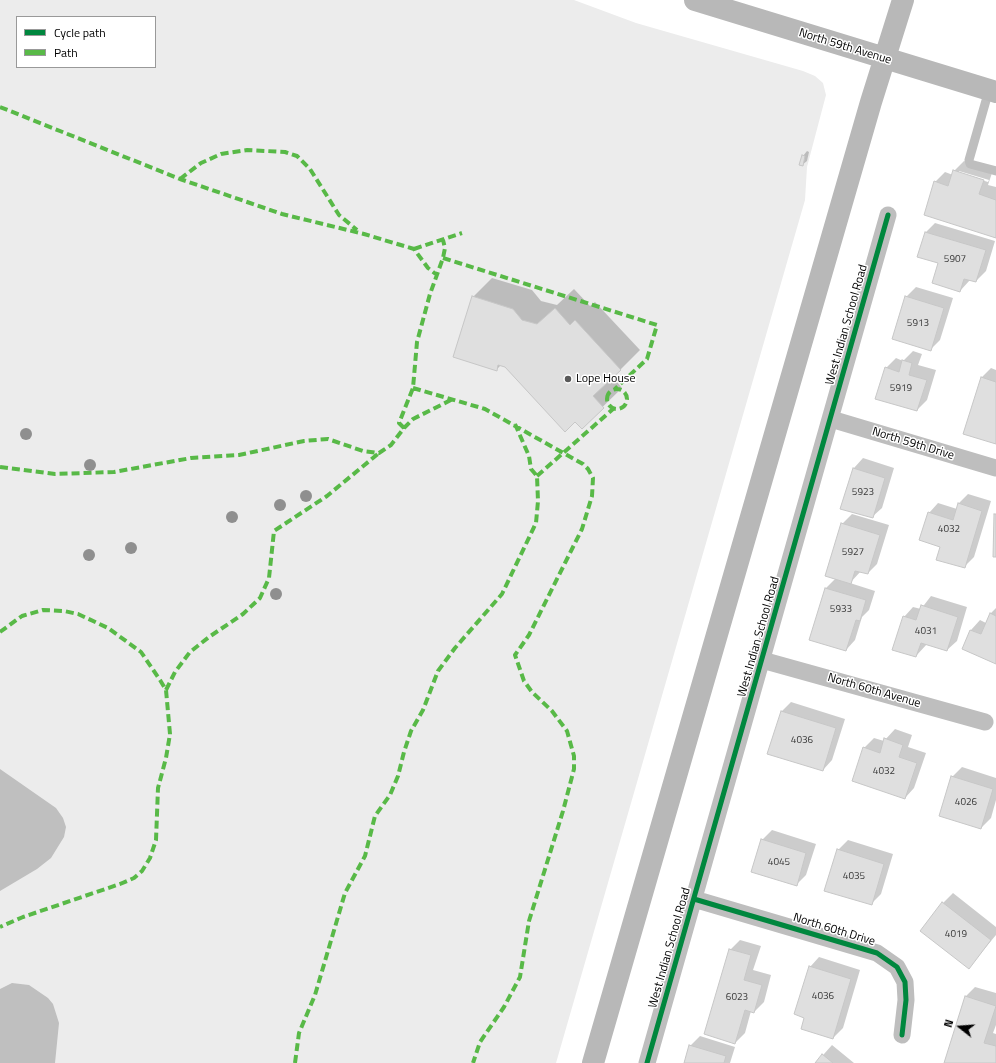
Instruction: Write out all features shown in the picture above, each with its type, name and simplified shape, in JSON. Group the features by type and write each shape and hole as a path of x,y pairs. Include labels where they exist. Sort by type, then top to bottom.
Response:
{"main road":[{"name":"North 59th Avenue","path":"695,0 884,59 993,91"},
{"path":"593,1063 884,59 903,0"}],"street":[{"name":"West Indian School Road","path":"647,1063 888,215"},
{"name":"North 59th Drive","path":"831,419 996,468"},
{"name":"North 60th Avenue","path":"762,660 985,722"},
{"name":"North 60th Drive","path":"694,899 877,953 897,967 905,982 906,1000 902,1035"}],"lane":[{"path":"993,91 969,160 970,164 996,171"}],"shaded area":[{"path":"0,0 574,0 636,23 803,71 815,76 823,83 826,95 807,167 805,200 556,1063 0,1063"},
{"path":"0,769 56,808 63,818 66,827 64,837 51,858 37,869 0,891"},
{"path":"12,983 29,985 48,998 53,1004 59,1023 55,1063 0,1063 0,989"}],"building":[{"path":"802,155 805,156 803,166 799,165"},
{"path":"953,170 984,180 979,194 996,200 996,238 924,215 934,181 948,186"},
{"path":"925,232 986,250 976,282 964,279 960,292 932,283 938,263 917,257"},
{"path":"472,296 513,309 522,320 537,324 555,308 570,325 575,320 621,370 593,396 604,408 582,429 575,422 565,432 505,367 498,365 497,371 453,357"},
{"path":"905,296 944,308 931,351 892,339"},
{"path":"902,360 912,363 909,375 927,380 917,411 875,399 885,367 899,372"},
{"path":"981,377 996,382 996,444 963,434"},
{"path":"853,468 885,478 873,518 840,509"},
{"path":"958,503 982,511 965,568 936,560 940,547 919,540 928,512 953,520"},
{"path":"994,514 996,514 996,557 993,557"},
{"path":"841,523 880,535 868,574 855,571 851,584 825,576"},
{"path":"825,588 866,600 860,621 856,620 846,651 809,640"},
{"path":"921,605 958,617 947,651 921,643 916,657 892,650 903,616 916,620"},
{"path":"990,613 996,616 996,664 962,649 970,630 981,634"},
{"path":"781,711 836,728 823,771 767,754"},
{"path":"884,738 903,745 899,757 917,763 905,799 852,781 863,747 880,753"},
{"path":"951,776 993,789 981,829 939,816"},
{"path":"761,839 806,853 797,886 751,872"},
{"path":"837,849 884,864 872,905 824,891"},
{"path":"942,902 991,940 969,969 920,931"},
{"path":"729,949 751,955 744,980 762,985 754,1013 745,1010 735,1044 704,1034"},
{"path":"809,966 851,979 833,1039 801,1029 804,1018 794,1014"},
{"path":"965,996 996,1006 984,1043 996,1046 996,1063 944,1063"},
{"path":"689,1045 726,1056 724,1063 684,1063"},
{"path":"822,1054 833,1063 815,1063"}],"marked path":[{"path":"0,107 180,179 282,214 364,234 414,249 428,268 437,275"},
{"path":"180,179 201,163 221,154 247,150 285,152 297,156 310,169 339,215 357,230"},
{"path":"414,249 462,233"},
{"path":"404,428 399,423 413,388 417,342 430,294 443,258 445,248 443,240"},
{"path":"443,258 657,325 647,359 615,389"},
{"path":"413,388 485,409 583,464 593,478 592,496 582,529 529,635 515,655 524,681 532,692 552,711 567,731 574,756 574,769 563,811 529,921 520,977 504,1007 480,1042 473,1063"},
{"path":"613,389 621,389 627,395 627,399 627,403 621,409 613,409 607,403 607,395 613,389"},
{"path":"0,467 55,474 114,472 191,458 239,455 304,441 328,439 363,451 379,453 391,445 413,419 453,399"},
{"path":"537,476 613,409"},
{"path":"295,1063 299,1033 315,995 345,893 365,856 375,816 390,795 398,776 411,731 423,710 438,671 455,648 502,594 536,523 538,501 537,476 531,469 529,456 515,424"},
{"path":"166,690 175,672 190,652 243,614 260,598 269,578 274,531 327,496 379,453"},
{"path":"0,632 22,616 43,610 64,611 78,614 108,628 141,652 166,690 170,734 166,758 158,788 156,840 150,858 142,871 134,878 120,884 23,917 0,927"}],"cycle path":[{"path":"647,1063 888,215"},
{"path":"694,899 877,953 897,967 905,982 906,1000 902,1035"}],"place":[{"name":"Lope House","path":"568,379"}]}
